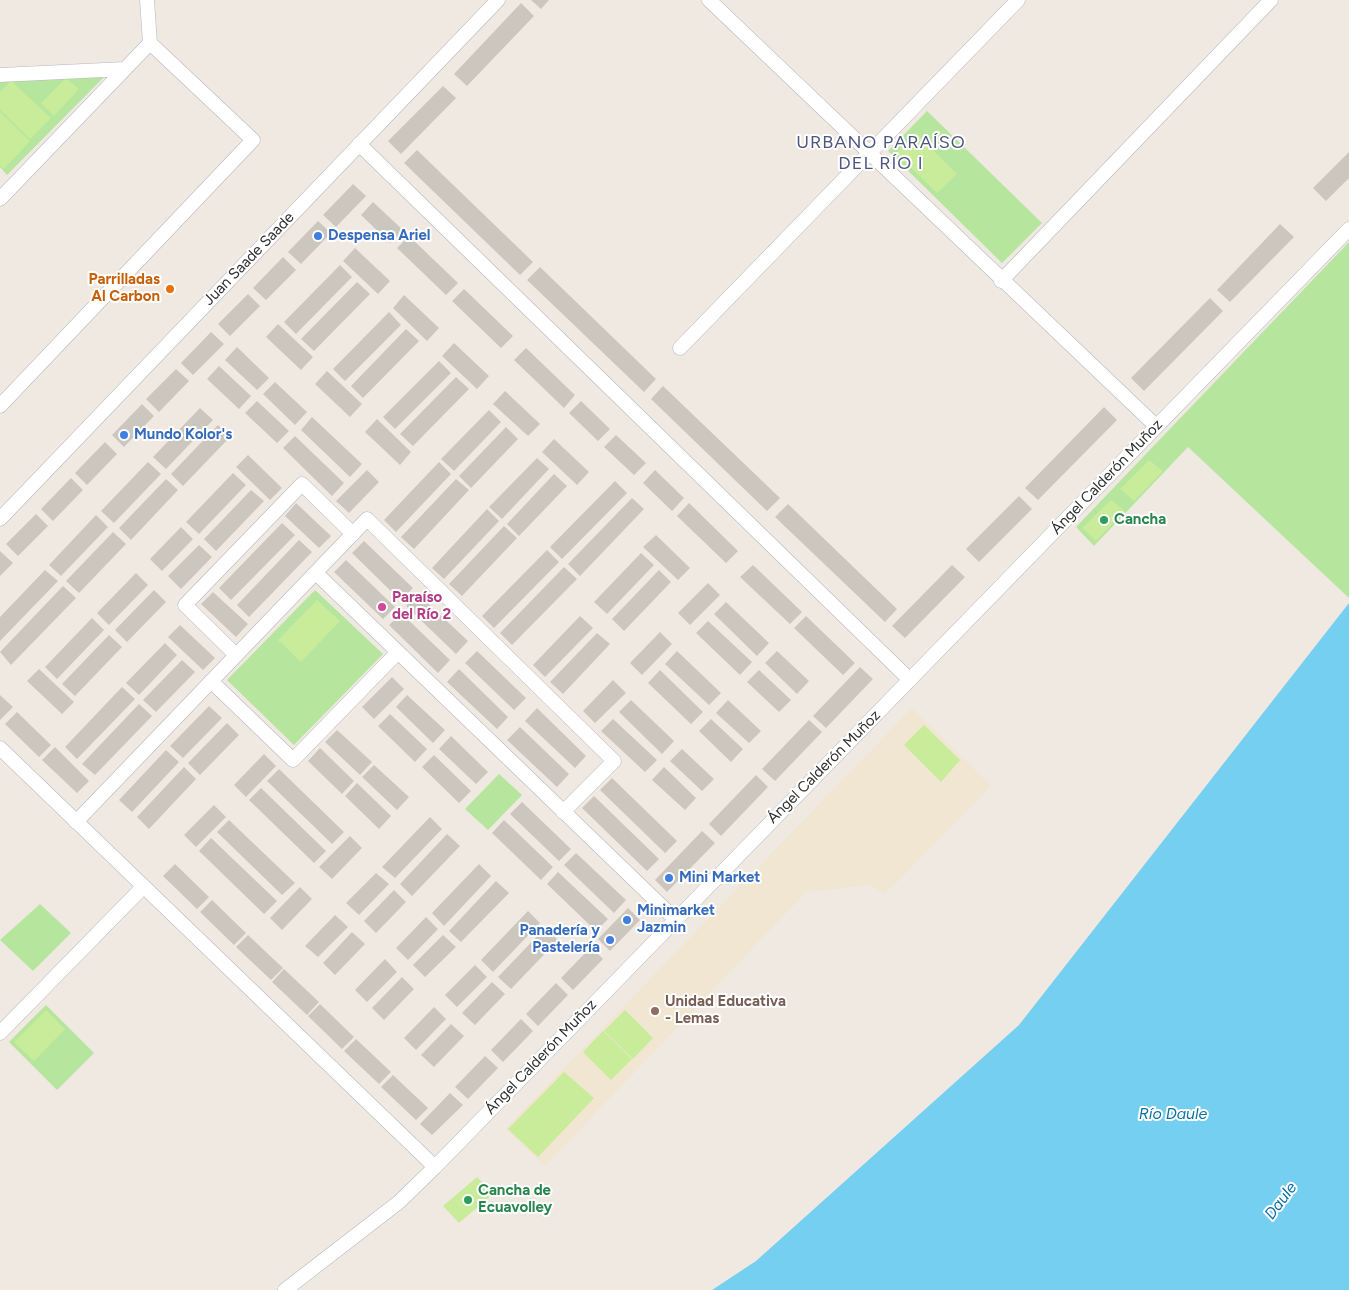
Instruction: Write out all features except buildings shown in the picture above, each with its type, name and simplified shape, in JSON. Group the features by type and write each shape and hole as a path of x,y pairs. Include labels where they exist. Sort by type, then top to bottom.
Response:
{"street":[{"path":"0,406 253,140 150,43 147,0"},
{"name":"Juan Saade Saade","path":"0,519 498,0"},
{"path":"709,0 1156,426"},
{"path":"680,348 1018,0"},
{"path":"1001,280 1271,0"},
{"path":"0,199 150,43"},
{"path":"0,75 125,69"},
{"path":"359,144 910,680"},
{"name":"Ángel Calderón Muñoz","path":"285,1290 399,1202 435,1168 675,919 1349,228"},
{"path":"236,655 185,605 302,484 353,534"},
{"path":"76,822 368,519 614,761 563,812"},
{"path":"316,573 675,919"},
{"path":"211,681 293,760 398,652"},
{"path":"0,748 435,1168"},
{"path":"0,1033 142,887"}],"shaded area":[{"name":"Unidad Educativa - Lemas","path":"912,708 991,786 885,894 870,885 806,892 545,1166 505,1129"}],"green space":[{"path":"98,75 103,78 7,175 0,167 0,81"},
{"path":"66,78 79,89 54,116 41,103"},
{"path":"11,81 51,118 30,139 0,110 0,92"},
{"path":"927,111 1042,223 1002,263 888,151"},
{"path":"0,112 30,141 4,169 0,165"},
{"path":"916,133 957,174 937,193 896,153"},
{"path":"1349,242 1349,598 1188,447 1094,546 1076,527"},
{"name":"Cancha","path":"1149,460 1163,471 1134,501 1120,489"},
{"name":"Cancha","path":"1111,500 1125,511 1096,541 1082,528"},
{"path":"315,590 383,654 294,745 227,680"},
{"path":"317,600 340,621 301,662 278,640"},
{"path":"924,725 960,760 941,782 904,745"},
{"path":"499,774 522,795 488,830 465,809"},
{"path":"40,904 71,933 33,971 0,940"},
{"path":"46,1005 94,1053 57,1090 9,1042"},
{"path":"46,1010 65,1029 34,1061 14,1042"},
{"path":"625,1010 653,1038 633,1059 604,1031"},
{"path":"603,1031 632,1059 611,1080 583,1052"},
{"path":"564,1072 594,1098 538,1157 508,1129"},
{"name":"Cancha de Ecuavolley","path":"477,1177 494,1193 459,1223 443,1206"}],"water":[{"name":"Río Daule","path":"1349,603 1349,1290 712,1290 756,1261 1019,1025"}],"place":[{"name":"Despensa Ariel","path":"318,236"},
{"name":"Parrilladas Al Carbon","path":"170,289"},
{"name":"Mundo Kolor's","path":"124,435"},
{"name":"Cancha","path":"1104,520"},
{"name":"Paraíso del Río 2","path":"382,607"},
{"name":"Mini Market","path":"669,878"},
{"name":"Minimarket Jazmin","path":"627,920"},
{"name":"Panadería y Pastelería","path":"610,940"},
{"name":"Unidad Educativa - Lemas","path":"655,1011"},
{"name":"Cancha de Ecuavolley","path":"468,1200"}],"district":[{"name":"URBANO PARAÍSO DEL RÍO I","path":"881,153"}],"water label":[{"name":"Daule","path":"1281,1201"}]}
